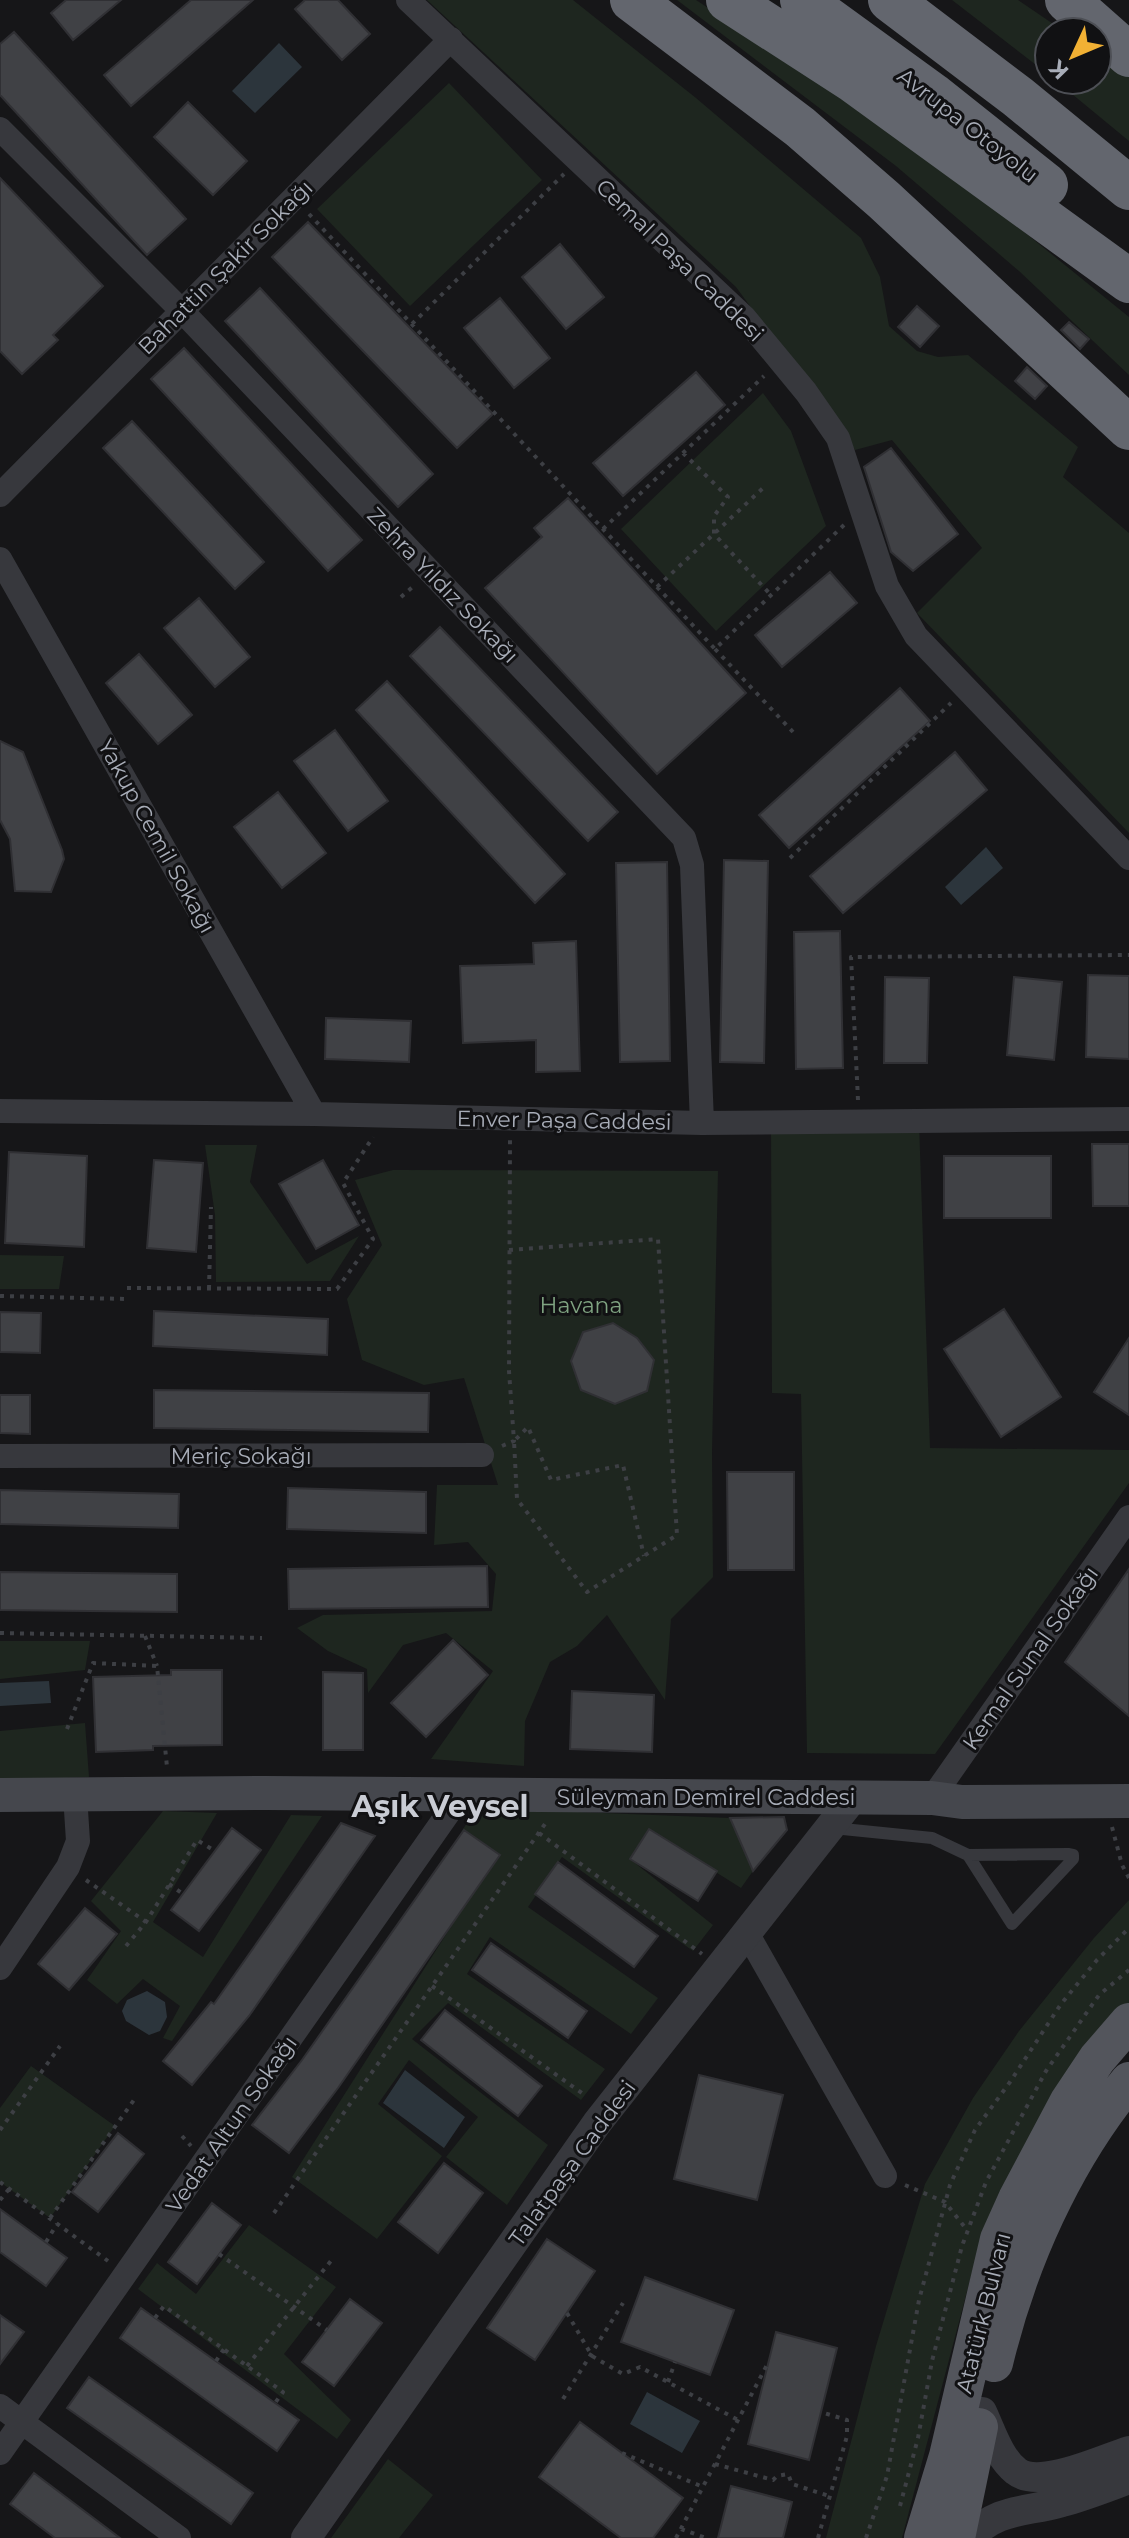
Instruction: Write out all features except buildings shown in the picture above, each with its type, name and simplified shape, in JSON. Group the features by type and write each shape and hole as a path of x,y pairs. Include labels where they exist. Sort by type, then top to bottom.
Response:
{"highway":[{"path":"632,0 800,127 884,200 1129,428"},
{"path":"728,0 864,89 1129,281"},
{"name":"Avrupa Otoyolu","path":"802,0 933,95 1055,192 1129,256"},
{"path":"890,0 1018,97 1129,188"},
{"path":"1067,0 1129,55"},
{"path":"1082,0 1129,31"}],"main road":[{"name":"Süleyman Demirel Caddesi","path":"0,1795 932,1798 960,1793 1121,1797"},
{"name":"Atatürk Bulvarı","path":"923,2538 948,2456 999,2239 1069,2101 1083,2079 1125,2031"},
{"name":"Atatürk Bulvarı","path":"956,2538 1000,2339 1033,2246 1069,2168 1115,2108 1129,2081"},
{"path":"948,2456 952,2473 967,2491"}],"street":[{"name":"Cemal Paşa Caddesi","path":"408,0 744,317 806,392 838,438 887,586 916,636 1129,858"},
{"name":"Bahattin Şakir Sokağı","path":"0,495 451,39"},
{"name":"Zehra Yıldız Sokağı","path":"0,129 181,310 684,838 692,865 702,1123"},
{"name":"Yakup Cemil Sokağı","path":"0,559 314,1114"},
{"name":"Enver Paşa Caddesi","path":"0,1111 387,1115 702,1123 1129,1119"},
{"name":"Meriç Sokağı","path":"0,1456 482,1455"},
{"name":"Kemal Sunal Sokağı","path":"932,1798 1129,1517"},
{"path":"0,1968 68,1867 78,1841 75,1795"},
{"name":"Vedat Altun Sokağı","path":"0,2453 461,1795"},
{"name":"Talatpaşa Caddesi","path":"306,2538 607,2111 853,1798"},
{"path":"747,1933 885,2176"},
{"path":"0,2406 179,2538"},
{"path":"982,2412 1006,2460 1028,2478 1052,2476 1129,2451"},
{"path":"969,2538 987,2522 1006,2512 1058,2503 1129,2479"},
{"path":"967,2491 1006,2512"}],"lane":[{"path":"830,1827 932,1838 968,1855 1070,1854 1073,1859 1012,1924 968,1855"}],"path":[{"path":"412,324 577,162"},
{"path":"294,197 793,732"},
{"path":"603,529 780,361"},
{"path":"683,453 728,497 714,516 714,534 771,595"},
{"path":"657,587 763,488"},
{"path":"715,649 861,509"},
{"path":"790,858 967,688"},
{"path":"859,1122 851,957 1129,955"},
{"path":"127,1288 337,1289 373,1239 343,1183 387,1115"},
{"path":"509,1250 658,1239 677,1535 587,1592 517,1499 509,1371 509,1250 511,1118"},
{"path":"209,1289 211,1207"},
{"path":"0,1296 126,1299"},
{"path":"482,1455 514,1441 528,1427 551,1480 623,1465 644,1556"},
{"path":"0,1633 262,1638"},
{"path":"145,1636 157,1666 169,1794"},
{"path":"67,1729 93,1663 157,1666"},
{"path":"274,2213 565,1796"},
{"path":"1121,1797 1122,1865 1129,1878"},
{"path":"539,1833 720,1967"},
{"path":"126,1946 146,1922 197,1840 215,1851"},
{"path":"68,1867 146,1922"},
{"path":"169,1884 183,1894"},
{"path":"866,2538 887,2476 919,2300 950,2185 975,2130 1061,2004 1097,1960 1129,1928"},
{"path":"432,1986 607,2111"},
{"path":"0,2130 60,2046"},
{"path":"50,2218 134,2100"},
{"path":"885,2176 945,2202 967,2231"},
{"path":"0,2182 126,2274"},
{"path":"0,2200 9,2189"},
{"path":"46,2242 57,2224"},
{"path":"219,2254 327,2330"},
{"path":"247,2366 334,2257"},
{"path":"563,2399 623,2303"},
{"path":"155,2318 164,2306 283,2392 275,2403"},
{"path":"567,2313 592,2356 623,2374 640,2367 738,2420"},
{"path":"216,2361 224,2349"},
{"path":"668,2382 675,2362"},
{"path":"676,2538 768,2363"},
{"path":"818,2538 847,2436 847,2420 821,2412"},
{"path":"622,2453 703,2487"},
{"path":"715,2464 773,2480 788,2474 792,2484 829,2496"},
{"path":"681,2529 706,2538"}],"green space":[{"path":"427,0 573,0 696,98 861,238 880,277 889,326 917,351 938,357 968,355 1078,447 1063,477 1129,533 1129,833 917,613 982,548 892,440 855,450 736,287"},
{"path":"677,0 696,0 917,145 1129,317 1129,375 1019,271 896,166"},
{"path":"952,0 1018,0 1042,16 1033,16 1033,63"},
{"path":"1113,65 1129,76 1129,141 1074,96 1113,96"},
{"path":"449,83 542,180 410,306 317,209"},
{"path":"763,393 791,431 826,526 716,631 621,529"},
{"path":"771,1122 919,1122 930,1448 1129,1450 1129,1483 935,1754 807,1753 801,1394 772,1393"},
{"path":"205,1145 257,1145 250,1182 307,1264 359,1236 330,1281 216,1282 215,1215"},
{"name":"Havana","path":"393,1170 718,1171 712,1452 713,1577 671,1619 665,1700 607,1615 577,1646 550,1662 525,1721 524,1766 431,1759 493,1671 446,1633 403,1645 368,1693 367,1669 328,1651 297,1628 323,1615 492,1611 496,1574 468,1542 434,1545 437,1485 498,1485 464,1378 424,1385 362,1360 347,1299 382,1245 355,1180"},
{"path":"0,1255 64,1256 59,1289 0,1289"},
{"path":"0,1641 90,1641 85,1670 0,1679"},
{"path":"85,1723 89,1777 0,1781 0,1731"},
{"path":"477,1808 730,1818 753,1871 741,1888 649,1830 630,1859 713,1925 693,1951 562,1857 528,1907 658,1998 631,2034 490,1937 467,1974 605,2069 581,2100 448,2003 412,2039 548,2145 507,2205 446,2157 478,2117 409,2060 378,2104 442,2156 377,2239 292,2177 459,1914 500,1856 464,1830 461,1832"},
{"path":"163,1811 217,1813 153,1922 203,1957 291,1815 322,1816 172,2041 163,2038 180,2006 143,1979 117,2004 87,1980 121,1931 91,1901"},
{"path":"1129,1900 1129,2003 1068,2077 979,2246 902,2538 826,2538 876,2346 925,2184 973,2098 1019,2031"},
{"path":"31,2066 115,2126 50,2218 0,2182 0,2108"},
{"path":"249,2225 336,2287 284,2354 351,2420 337,2439 138,2289 157,2263 196,2294"},
{"path":"388,2459 433,2495 399,2538 331,2538"}],"shaded area":[{"path":"279,43 302,67 255,113 232,91"},
{"path":"986,847 1003,868 961,905 945,887"},
{"path":"49,1681 51,1703 0,1706 0,1683"},
{"path":"147,1991 165,2002 167,2017 160,2031 149,2035 126,2021 122,2011 127,2000"},
{"path":"405,2070 465,2117 444,2148 383,2103"},
{"path":"647,2392 700,2421 682,2453 630,2424"}],"district":[{"name":"Aşık Veysel","path":"440,1807"}]}
